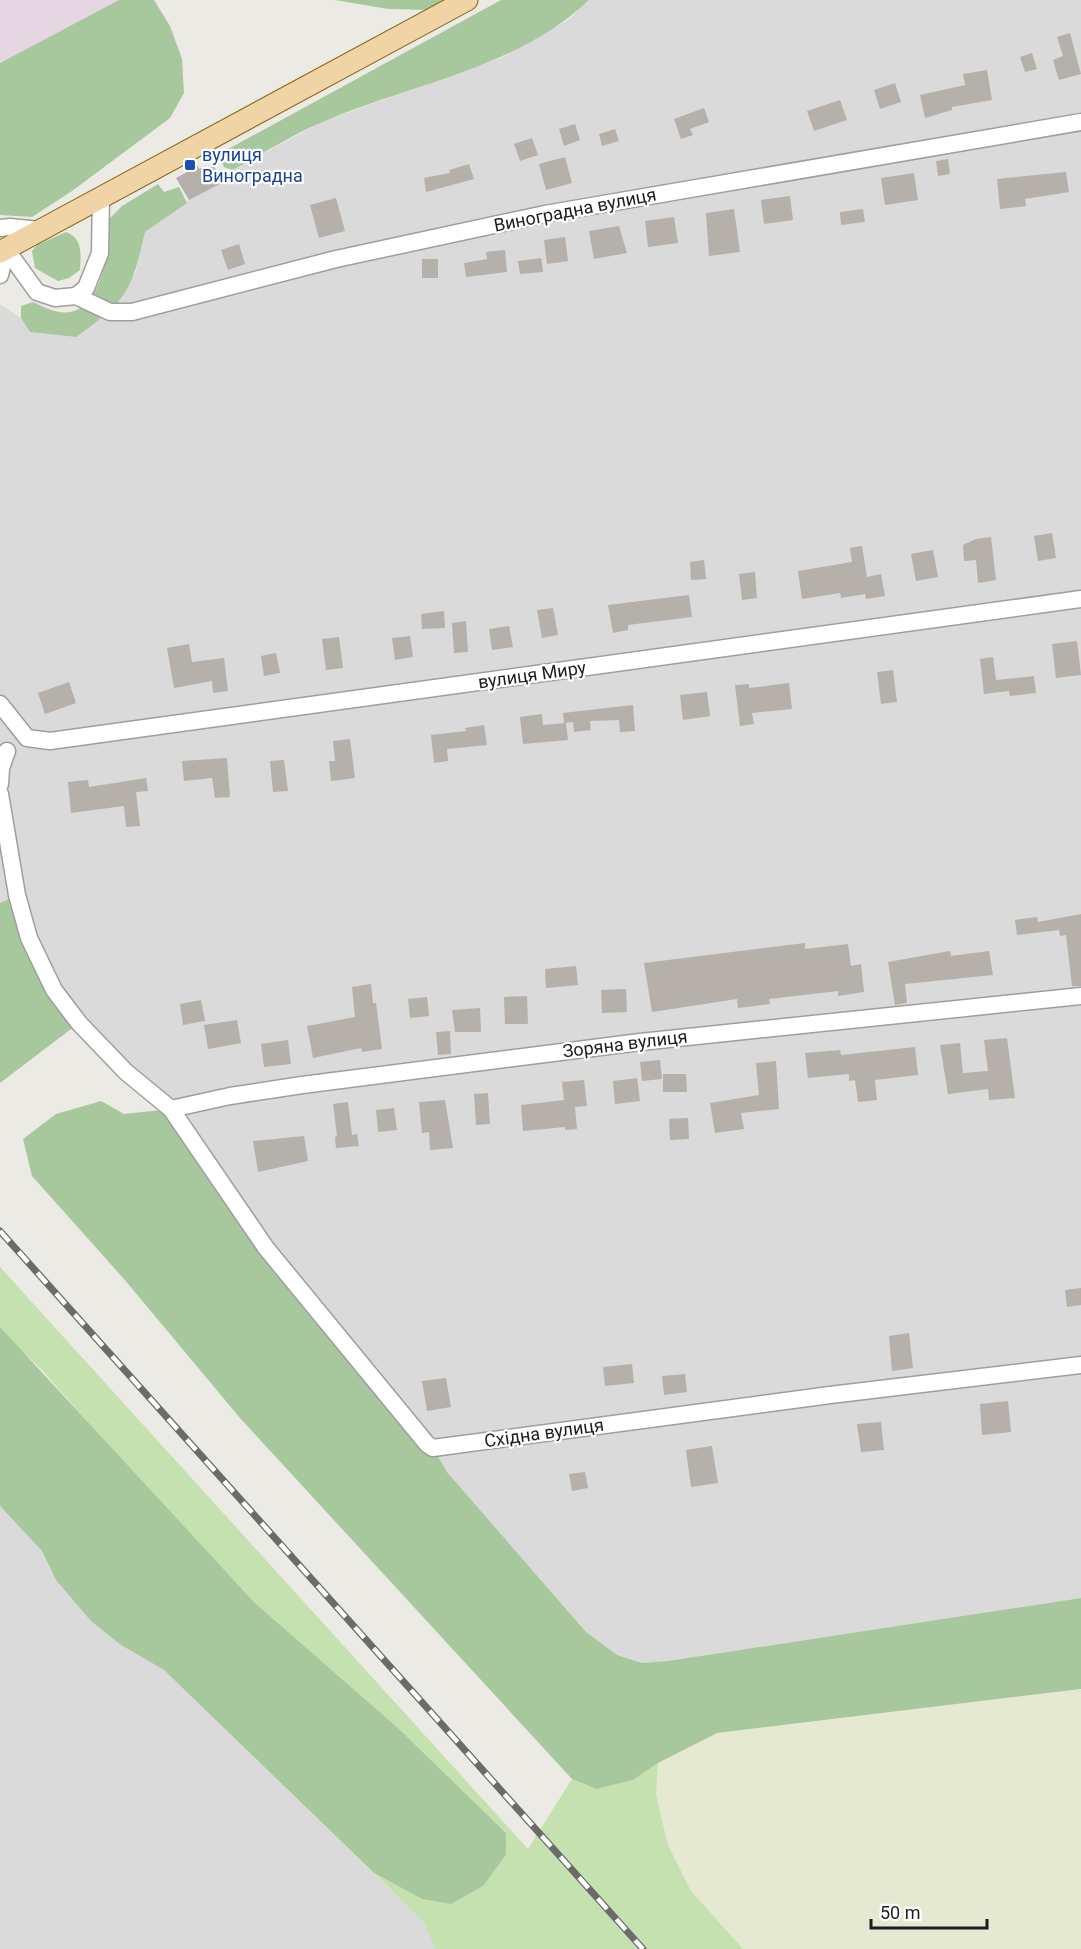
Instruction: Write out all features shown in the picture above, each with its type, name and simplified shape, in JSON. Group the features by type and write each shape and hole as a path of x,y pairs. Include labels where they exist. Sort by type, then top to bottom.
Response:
{"main road":[{"path":"3,250 467,0"}],"street":[{"name":"Виноградна вулиця","path":"76,296 110,312 132,312 336,259 545,214 1081,122"},
{"path":"3,250 37,291 55,298 76,296 86,288 100,253 101,197"},
{"path":"0,228 40,230"},
{"path":"0,275 3,250"},
{"name":"вулиця Миру","path":"27,738 50,741 1081,599"},
{"path":"0,704 27,738 3,751 0,784"},
{"path":"0,794 17,895 29,938 54,990 79,1023 126,1072 171,1109"},
{"name":"Зоряна вулиця","path":"171,1109 230,1096 302,1085 640,1042 1081,996"},
{"name":"Східна вулиця","path":"171,1109 266,1248 427,1444 434,1448 830,1395 1081,1365"}],"shaded area":[{"path":"0,0 119,0 0,63"},
{"path":"589,0 1081,0 1081,1598 668,1661 642,1663 617,1655 586,1632 447,1472 433,1448 266,1248 171,1109 79,1023 16,895 0,903 0,304 21,318 30,332 76,337 135,274 145,232 189,200 222,183 232,170 324,121 503,57 568,20"},
{"path":"0,1506 42,1551 56,1580 121,1645 164,1670 423,1921 435,1949 0,1949"}],"green space":[{"path":"119,0 154,0 170,26 182,59 184,93 170,118 72,191 32,217 0,215 0,63"},
{"path":"335,0 456,0 431,10 388,9"},
{"path":"501,0 589,0 561,23 498,58 313,126 232,170 224,167 219,154"},
{"path":"158,184 164,192 179,187 187,203 145,232 130,282 117,304 76,337 30,332 21,318 21,306 33,302 55,311 71,312 83,306 93,295 100,281 108,247 110,218 122,206"},
{"path":"66,232 76,238 80,248 80,270 69,278 58,281 35,268 32,251 37,245"},
{"path":"17,895 79,1023 0,1083 0,903"},
{"path":"101,1101 124,1114 171,1109 266,1248 433,1448 447,1472 586,1632 617,1655 642,1663 668,1661 1081,1598 1081,1689 717,1733 658,1763 633,1780 596,1789 572,1779 240,1418 124,1279 32,1176 23,1139 56,1114"},
{"path":"0,1267 528,1849 572,1779 596,1789 633,1780 658,1763 656,1795 668,1845 691,1891 743,1949 435,1949 423,1921 374,1873 422,1899 451,1904 483,1886 506,1855 506,1833 398,1728 254,1602 99,1435 43,1371 3,1333 0,1326"},
{"path":"0,1327 254,1602 398,1728 506,1833 506,1855 483,1886 451,1904 422,1899 374,1873 164,1670 121,1645 91,1621 56,1580 42,1551 0,1506"},
{"path":"1081,1689 1081,1949 743,1949 691,1891 668,1845 656,1795 658,1763 717,1733"}],"building":[{"path":"1070,33 1081,74 1059,80 1053,60 1063,56 1057,37"},
{"path":"1032,53 1037,69 1025,72 1020,57"},
{"path":"987,70 992,100 952,107 952,110 925,118 920,95 965,85 963,74"},
{"path":"895,83 901,102 880,109 874,90"},
{"path":"840,100 847,120 814,131 807,111"},
{"path":"704,108 709,122 690,129 693,135 681,139 674,119"},
{"path":"575,124 580,140 564,146 559,129"},
{"path":"615,129 619,141 602,146 599,134"},
{"path":"532,138 538,155 520,161 514,144"},
{"path":"565,157 572,183 546,190 539,164"},
{"path":"948,159 950,174 938,176 936,161"},
{"path":"469,164 474,179 426,192 424,178 450,173 449,170"},
{"path":"198,166 199,169 206,166 208,169 214,166 222,183 189,200 176,178"},
{"path":"1066,172 1069,192 1025,199 1026,206 1000,209 997,179"},
{"path":"914,173 918,200 885,205 881,178"},
{"path":"790,196 793,220 764,224 761,200"},
{"path":"336,198 345,231 319,238 310,205"},
{"path":"734,209 740,252 709,256 706,213"},
{"path":"863,209 865,222 841,225 840,212"},
{"path":"674,217 678,243 648,247 645,221"},
{"path":"619,226 627,253 594,259 589,231"},
{"path":"565,237 568,261 547,264 544,240"},
{"path":"239,244 245,264 228,270 221,250"},
{"path":"505,250 507,272 466,277 464,263 487,259 486,252"},
{"path":"541,258 543,272 520,274 518,261"},
{"path":"422,259 438,259 438,278 422,278"},
{"path":"1052,533 1056,558 1038,561 1034,536"},
{"path":"991,537 996,580 978,583 976,560 964,561 963,545 976,539"},
{"path":"862,546 867,577 881,574 885,596 866,599 865,594 841,598 840,593 802,599 798,571 852,562 850,548"},
{"path":"933,550 938,577 916,581 911,554"},
{"path":"704,560 706,579 691,580 690,562"},
{"path":"755,572 757,598 742,600 739,574"},
{"path":"689,595 692,617 628,625 628,630 613,633 608,605"},
{"path":"553,608 558,635 542,638 537,610"},
{"path":"444,611 445,628 422,629 421,614"},
{"path":"466,621 468,652 454,653 452,623"},
{"path":"509,626 513,647 492,650 489,629"},
{"path":"410,636 413,657 395,660 392,638"},
{"path":"339,637 343,668 326,670 322,639"},
{"path":"1077,641 1081,675 1056,678 1052,644"},
{"path":"189,644 192,662 224,658 228,691 213,693 212,681 174,688 167,648"},
{"path":"276,653 280,673 264,676 261,656"},
{"path":"993,657 996,680 1034,676 1036,693 1010,696 1009,691 984,694 980,659"},
{"path":"893,670 897,702 881,704 877,672"},
{"path":"69,682 76,703 45,714 38,693"},
{"path":"789,683 792,709 752,713 754,724 740,726 735,685 749,684 749,688"},
{"path":"707,692 710,716 683,720 680,695"},
{"path":"633,705 635,731 620,732 619,720 590,721 591,730 574,732 573,722 564,723 563,713"},
{"path":"542,714 543,725 566,723 568,740 523,744 520,717"},
{"path":"484,725 487,745 447,749 448,761 434,763 431,735 466,731 465,728"},
{"path":"350,739 355,778 331,781 329,761 335,761 333,741"},
{"path":"227,758 230,797 215,798 212,778 184,781 182,761"},
{"path":"284,760 288,791 273,792 270,761"},
{"path":"146,778 148,791 136,792 140,826 126,827 124,806 71,813 68,782 88,780 89,787"},
{"path":"1081,914 1081,986 1072,986 1066,935 1060,936 1059,930 1017,935 1015,920 1037,917 1038,922"},
{"path":"805,943 805,949 848,944 851,966 861,964 864,992 838,996 838,991 769,999 770,1004 738,1008 737,999 652,1012 644,963"},
{"path":"950,951 951,956 989,951 993,975 905,984 907,1003 895,1005 888,962"},
{"path":"576,966 578,985 546,988 545,969"},
{"path":"371,984 382,1049 362,1052 361,1048 313,1058 307,1026 355,1017 352,987"},
{"path":"626,989 627,1012 602,1013 601,990"},
{"path":"527,996 528,1024 505,1024 504,997"},
{"path":"427,997 429,1016 410,1018 408,999"},
{"path":"201,1000 205,1021 183,1025 180,1004"},
{"path":"480,1008 481,1032 455,1032 452,1010"},
{"path":"237,1020 241,1043 208,1049 204,1025"},
{"path":"450,1031 451,1054 438,1055 436,1032"},
{"path":"1007,1038 1015,1098 989,1100 988,1089 948,1094 940,1045 960,1043 963,1073 988,1071 984,1040"},
{"path":"288,1040 291,1064 264,1067 261,1044"},
{"path":"915,1047 918,1075 875,1080 877,1100 858,1102 855,1080 849,1081 849,1074 808,1078 805,1053 840,1050 841,1055"},
{"path":"660,1060 662,1079 642,1081 640,1062"},
{"path":"776,1061 779,1109 741,1113 744,1129 715,1133 710,1103 759,1095 756,1063"},
{"path":"663,1074 686,1074 687,1092 663,1092"},
{"path":"637,1078 640,1101 615,1104 613,1081"},
{"path":"584,1080 587,1106 575,1107 577,1129 565,1130 565,1127 523,1131 521,1105 564,1100 562,1082"},
{"path":"488,1093 490,1124 476,1125 474,1094"},
{"path":"445,1100 453,1148 430,1150 429,1132 422,1133 419,1102"},
{"path":"348,1102 352,1135 357,1134 359,1146 336,1148 335,1137 337,1136 333,1104"},
{"path":"394,1108 397,1130 378,1132 376,1110"},
{"path":"688,1118 689,1139 670,1140 669,1119"},
{"path":"304,1136 308,1161 258,1172 253,1141"},
{"path":"1081,1288 1081,1305 1067,1307 1065,1290"},
{"path":"909,1333 913,1368 892,1371 889,1336"},
{"path":"632,1364 634,1383 605,1386 603,1367"},
{"path":"685,1374 687,1392 664,1395 662,1376"},
{"path":"446,1378 451,1407 427,1411 422,1381"},
{"path":"1008,1401 1011,1432 982,1435 980,1404"},
{"path":"881,1422 884,1450 861,1452 857,1424"},
{"path":"712,1446 718,1483 691,1487 686,1450"},
{"path":"585,1472 588,1488 572,1491 569,1474"}],"railway":[{"path":"0,1231 643,1949"}],"place":[{"name":"вулиця Виноградна","path":"190,165"}]}
